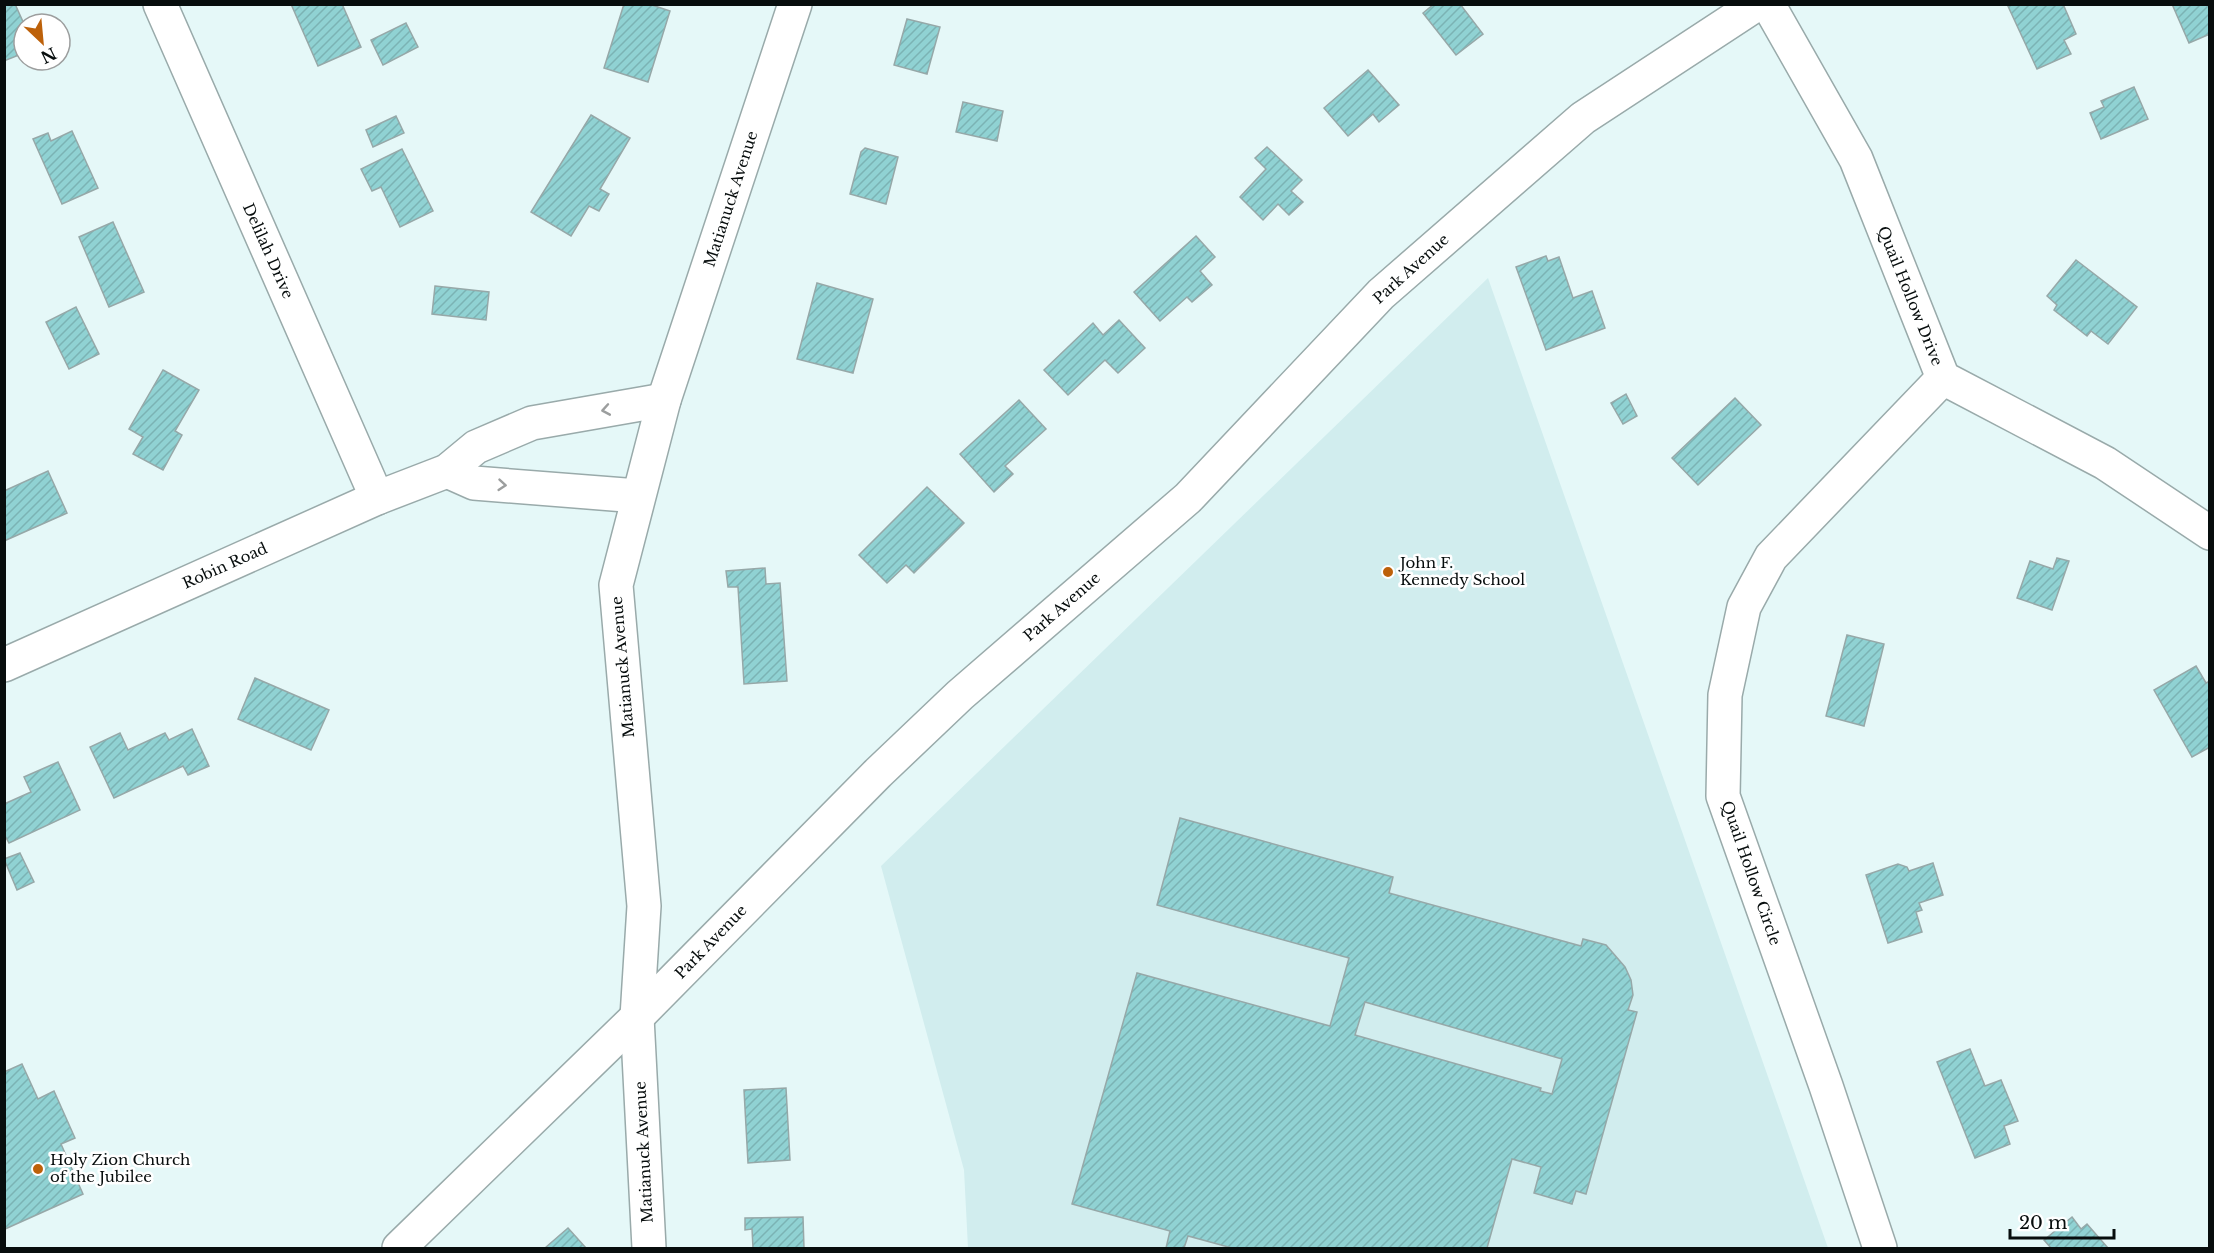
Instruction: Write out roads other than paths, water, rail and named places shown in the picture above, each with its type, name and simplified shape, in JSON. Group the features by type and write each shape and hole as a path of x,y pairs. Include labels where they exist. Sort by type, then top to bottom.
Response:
{"street":[{"name":"Delilah Drive","path":"160,4 377,498"},
{"name":"Matianuck Avenue","path":"650,1248 637,1017 644,906 616,585 664,400 795,4"},
{"name":"Park Avenue","path":"399,1248 637,1017 894,757 960,695 1188,498 1381,294 1583,118 1757,4"},
{"name":"Quail Hollow Drive","path":"1768,4 1856,159 1943,378 2104,463 2210,533"},
{"name":"Quail Hollow Circle","path":"1880,1248 1826,1086 1723,796 1725,695 1744,607 1771,557 1943,378"},
{"name":"Robin Road","path":"4,665 377,498 447,471 476,447 532,423 664,400"},
{"path":"447,471 474,483 638,496"}],"place":[{"name":"John F. Kennedy School","path":"1388,572"},
{"name":"Holy Zion Church of the Jubilee","path":"38,1169"}]}
